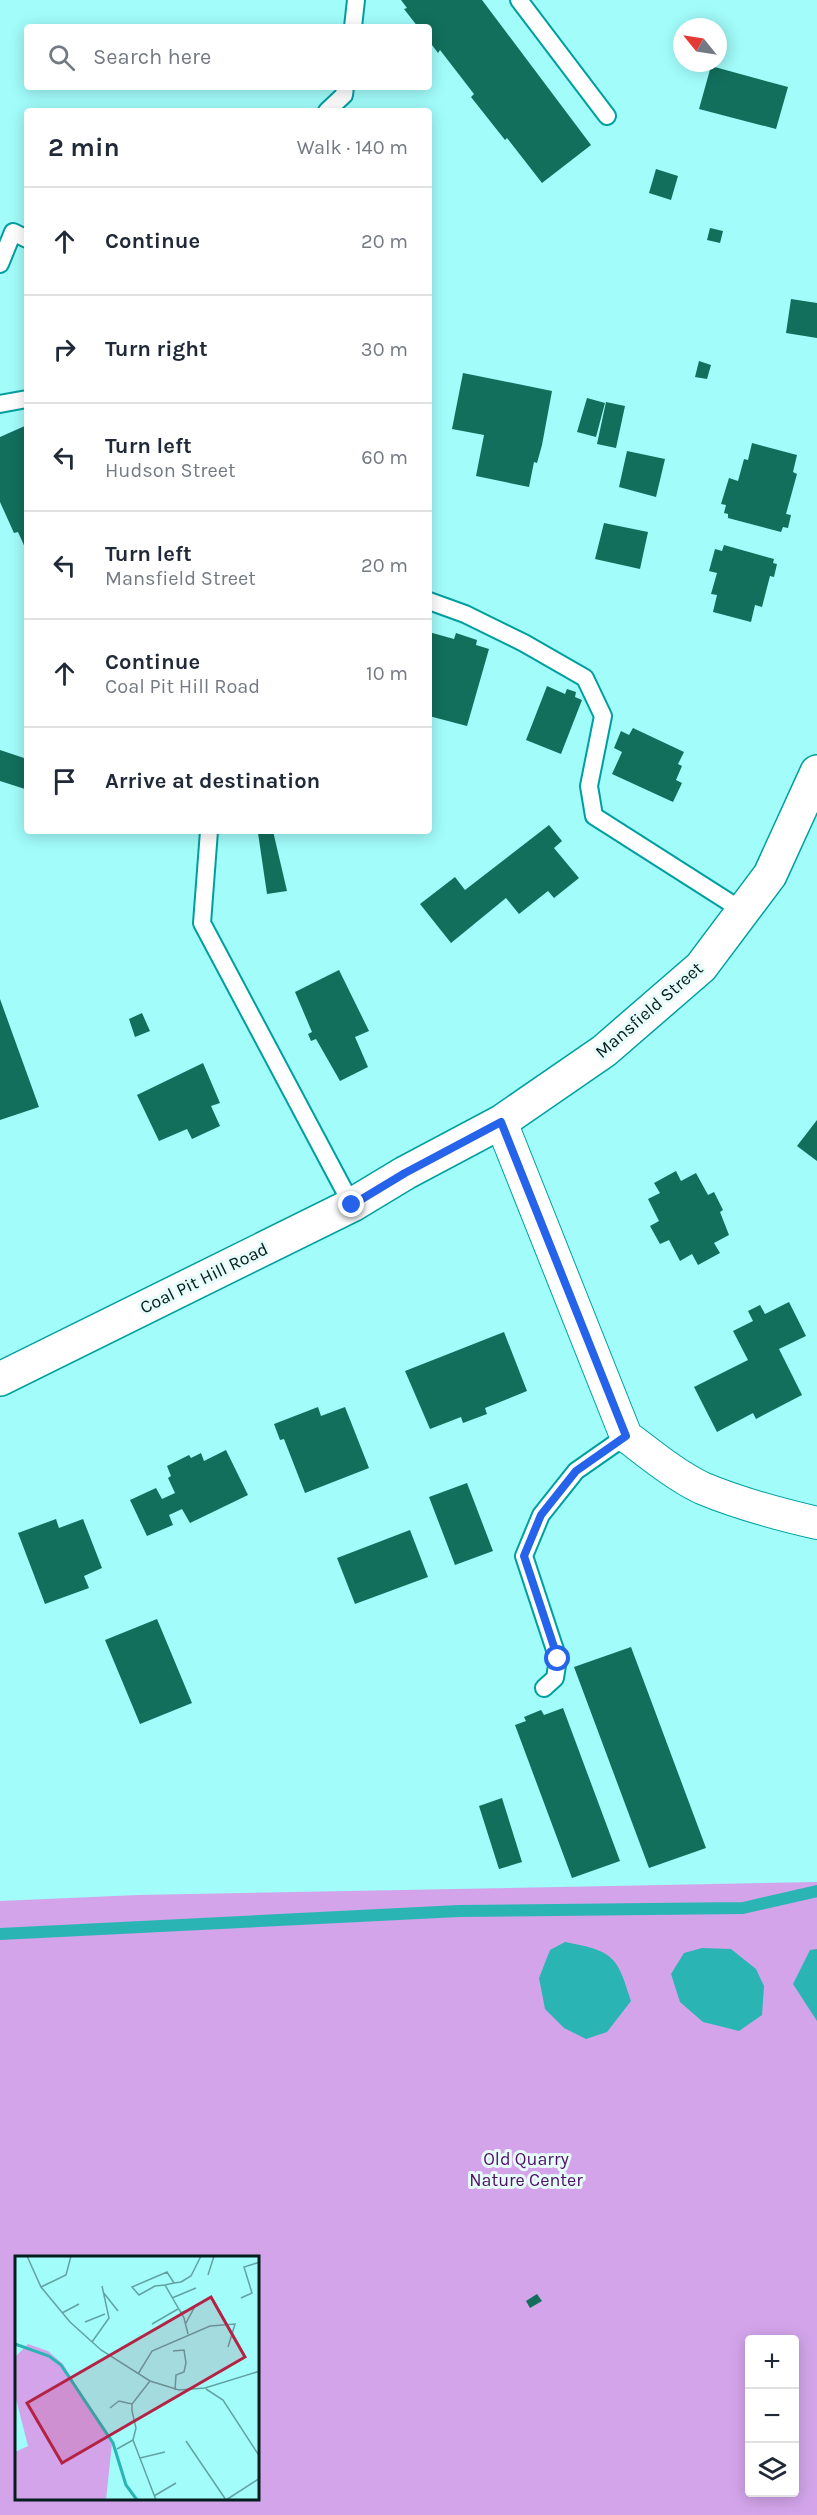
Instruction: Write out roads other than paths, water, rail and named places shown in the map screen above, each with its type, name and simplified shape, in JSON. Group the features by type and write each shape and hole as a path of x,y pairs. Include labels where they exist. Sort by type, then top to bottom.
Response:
{"street":[{"name":"Mansfield Street","path":"405,1173 501,1122 603,1051 701,967 770,875 817,772"},
{"path":"501,1122 626,1436 666,1466 701,1487 760,1510 817,1523"},
{"name":"Coal Pit Hill Road","path":"0,1378 352,1205 405,1173"}],"lane":[{"path":"353,24 356,0"},
{"path":"519,0 607,116"},
{"path":"330,108 344,95 345,90"},
{"path":"0,264 13,232 24,238"},
{"path":"0,404 24,400"},
{"path":"432,602 465,614 524,643 585,678 603,716 589,786 594,816 743,911"},
{"path":"209,834 202,923 352,1205"},
{"path":"544,1688 555,1678 558,1659 524,1556 541,1515 576,1471 626,1436"}],"water":[{"path":"565,1942 603,1952 617,1964 622,1974 631,2001 607,2032 586,2039 564,2028 545,2009 539,1978 550,1950"},
{"path":"702,1948 731,1949 756,1969 764,1986 762,2015 739,2031 703,2022 680,2002 671,1974 684,1953"},
{"path":"817,1949 817,2021 793,1984 810,1950"}],"waterway":[{"path":"0,1934 459,1911 743,1908 817,1891"}],"park label":[{"name":"Old Quarry Nature Center","path":"526,2169"}]}
